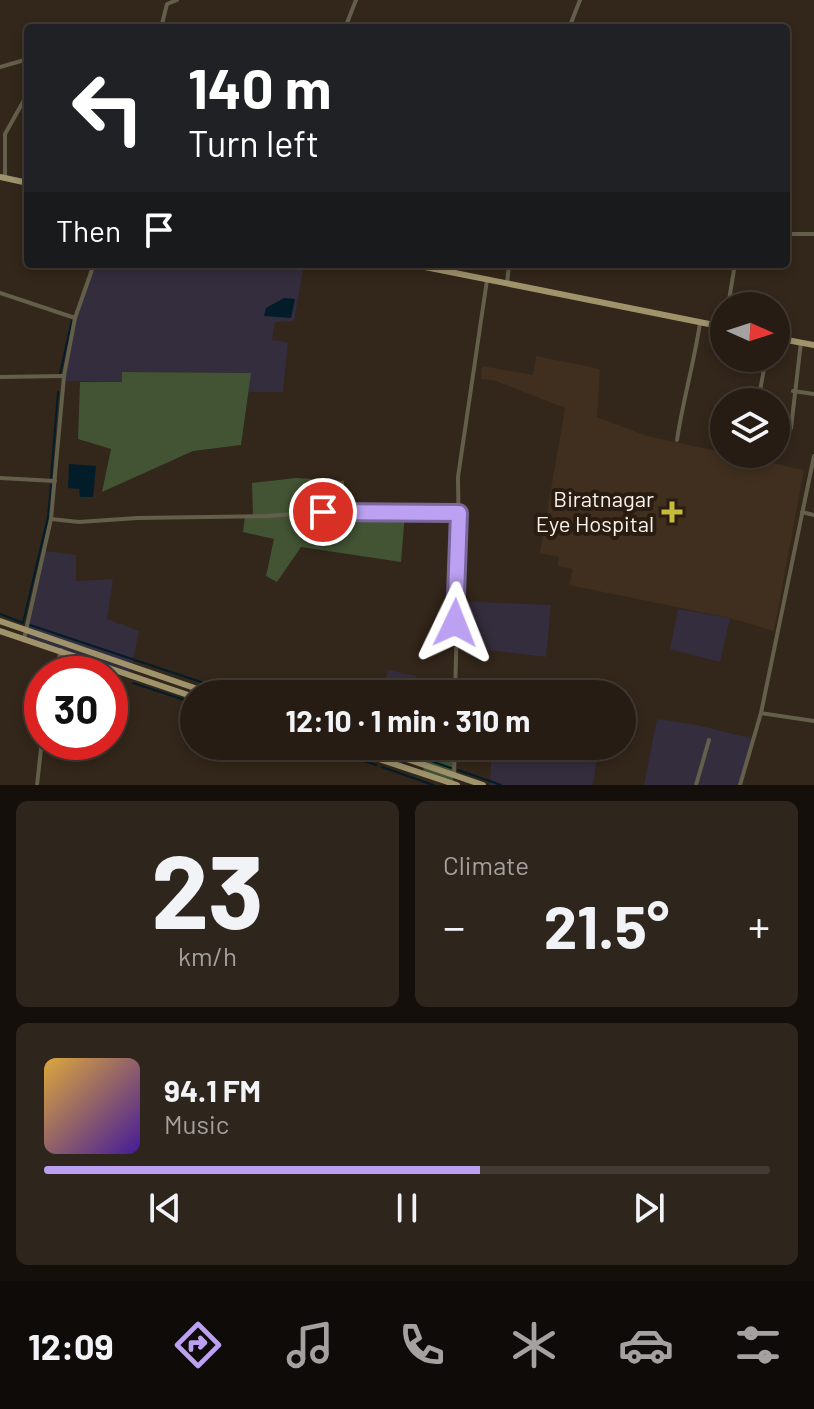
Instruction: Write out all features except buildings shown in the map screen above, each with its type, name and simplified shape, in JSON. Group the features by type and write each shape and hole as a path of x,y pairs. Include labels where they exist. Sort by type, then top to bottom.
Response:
{"main road":[{"path":"2,178 24,182"},
{"path":"429,268 710,325"},
{"path":"790,340 814,345"},
{"path":"0,621 180,683"},
{"path":"0,631 180,692"},
{"path":"381,760 454,785"},
{"path":"410,760 483,785"}],"street":[{"path":"162,24 167,4 177,0"},
{"path":"347,24 356,0"},
{"path":"571,24 580,0"},
{"path":"0,67 24,60"},
{"path":"2,178 5,134 24,100"},
{"path":"790,234 814,234"},
{"path":"24,639 51,519 64,376 75,318 93,268"},
{"path":"507,284 509,268"},
{"path":"730,292 734,268"},
{"path":"455,680 458,477 487,280"},
{"path":"0,293 75,318"},
{"path":"677,440 700,323"},
{"path":"791,428 801,342"},
{"path":"0,377 64,376"},
{"path":"793,391 814,394"},
{"path":"740,785 761,713 814,456"},
{"path":"0,478 55,481"},
{"path":"51,519 79,522 323,512 459,513"},
{"path":"802,512 814,515"},
{"path":"60,656 61,650"},
{"path":"761,713 814,721"},
{"path":"696,785 709,740"},
{"path":"37,785 40,760"},
{"path":"454,785 455,760"}],"shaded area":[{"path":"93,268 303,268 294,321 275,322 272,340 288,342 283,392 247,392 250,373 123,372 122,382 64,381 75,318"},
{"name":"Biratnagar Eye Hospital","path":"536,356 600,369 597,417 647,436 710,450 710,468 790,467 804,470 774,631 730,618 569,585 573,569 558,566 559,557 540,553 565,408 496,381 481,379 482,366 533,375"},
{"path":"44,551 76,555 76,581 113,579 107,619 139,631 130,674 128,656 75,656 24,639"},
{"path":"456,601 551,605 546,657 454,646"},
{"path":"678,609 730,618 720,662 670,649"},
{"path":"388,670 416,676 415,680 386,680"},
{"path":"657,719 754,739 740,785 644,785"},
{"path":"384,760 402,760 401,766"},
{"path":"491,760 597,760 593,785 490,785"}],"green space":[{"path":"122,372 251,373 241,445 193,451 102,492 111,449 78,439 80,382 122,382"},
{"path":"296,478 344,481 343,513 405,513 401,562 301,547 277,582 266,576 274,539 243,532 245,516 253,515 252,483"},
{"path":"424,760 454,760 453,784 423,773"}],"water":[{"path":"284,298 295,299 291,318 264,316 266,308"},
{"path":"69,464 96,466 93,497 80,497 79,489 68,488"}],"waterway":[{"path":"60,374 72,320"},
{"path":"51,478 58,392"},
{"path":"0,614 23,623 48,517 51,485"},
{"path":"30,625 195,680"},
{"path":"133,683 180,698"},
{"path":"361,760 376,765"},
{"path":"428,760 451,768"},
{"path":"382,767 433,785"},
{"path":"458,770 501,785"}],"place":[{"name":"Biratnagar Eye Hospital","path":"672,512"}],"route":[{"path":"323,512 459,513 455,623"}]}
